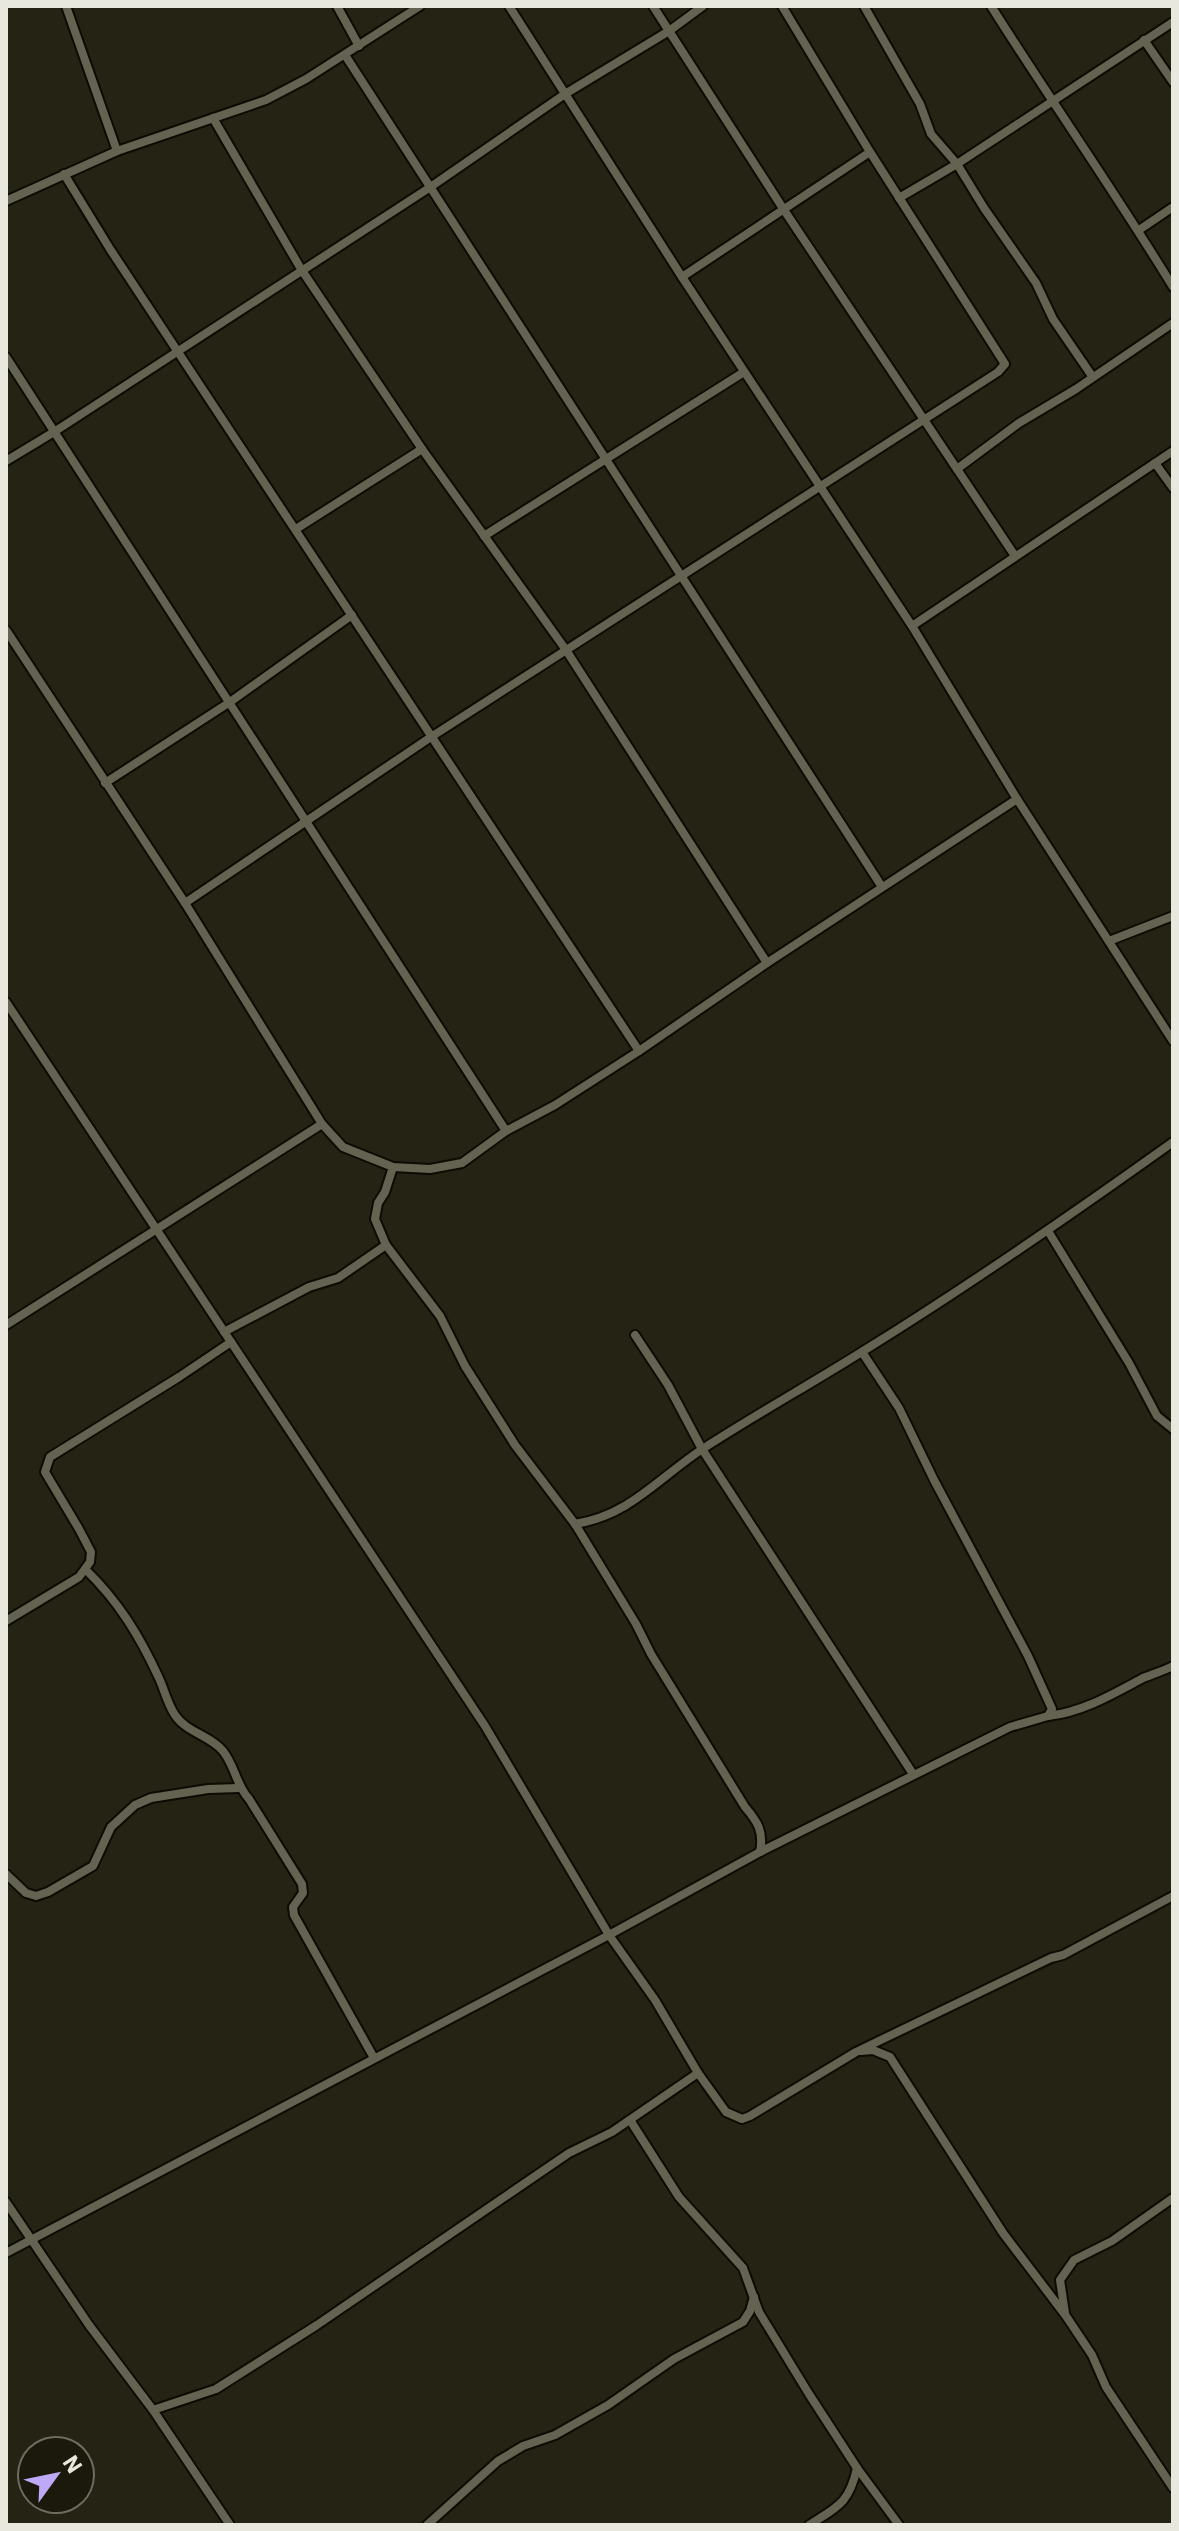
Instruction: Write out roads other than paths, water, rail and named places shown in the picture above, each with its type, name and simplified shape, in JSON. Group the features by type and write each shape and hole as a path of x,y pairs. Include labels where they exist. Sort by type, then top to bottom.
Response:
{"street":[{"path":"66,6 117,151"},
{"path":"337,6 359,46"},
{"path":"6,201 117,151 266,100 345,55 420,6"},
{"path":"509,6 682,277 912,626 1017,799 1173,1041"},
{"path":"653,6 784,210 1015,556"},
{"path":"6,461 429,188 565,94 669,31 703,6"},
{"path":"185,903 431,737 998,372 1005,364 870,152 782,6"},
{"path":"864,6 916,97 931,134 957,164 1036,283 1053,319 1092,376"},
{"path":"991,6 1139,230 1173,287"},
{"path":"899,198 957,164 1173,22"},
{"path":"1144,40 1173,82"},
{"path":"345,55 882,887"},
{"path":"213,118 301,269 422,449 566,650 767,963"},
{"path":"682,277 870,152"},
{"path":"64,174 639,1051"},
{"path":"1139,230 1173,207"},
{"path":"957,469 1019,423 1076,389 1173,323"},
{"path":"6,357 506,1131"},
{"path":"484,536 744,372"},
{"path":"296,529 422,449"},
{"path":"912,626 1173,451"},
{"path":"1155,463 1173,488"},
{"path":"105,783 230,702 352,615"},
{"path":"6,630 185,903 322,1124 343,1147 393,1167 430,1169 462,1163 506,1131 555,1105 639,1051 1017,799"},
{"path":"1109,941 1173,916"},
{"path":"6,1002 485,1726 609,1935 655,2000 698,2073 726,2112 742,2119 807,2084 856,2052 933,2013 1074,1950 1173,1896"},
{"path":"6,1325 322,1124"},
{"path":"575,1524 599,1520 630,1503 702,1449 862,1352 1048,1231 1173,1142"},
{"path":"393,1167 375,1219 386,1245 440,1316 465,1366 515,1445 575,1524 651,1654 745,1807 758,1823 763,1837 760,1852"},
{"path":"1048,1231 1129,1363 1157,1416 1173,1429"},
{"path":"224,1332 309,1287 338,1278 386,1245"},
{"path":"635,1335 668,1385 702,1449 913,1774"},
{"path":"6,1621 79,1577 90,1562 91,1552 45,1472 48,1460 231,1342"},
{"path":"862,1352 899,1408 1028,1656 1052,1709 1048,1716"},
{"path":"86,1570 122,1610 136,1632 175,1715 185,1727 222,1750 239,1788 302,1884 303,1893 293,1907 294,1915 374,2058"},
{"path":"6,2253 760,1852 913,1774 1010,1727 1096,1703 1173,1666"},
{"path":"6,1874 26,1893 36,1896 48,1892 93,1866 111,1827 135,1805 151,1798 239,1788"},
{"path":"856,2052 873,2050 890,2057 1003,2233 1092,2355 1106,2387 1173,2488"},
{"path":"153,2410 216,2389 330,2317 569,2153 630,2120 698,2073"},
{"path":"630,2120 679,2197 743,2268 759,2312 857,2468 899,2525"},
{"path":"1066,2316 1060,2280 1074,2260 1112,2241 1173,2198"},
{"path":"6,2202 230,2525"},
{"path":"427,2525 498,2461 523,2446 555,2435 608,2405 674,2359 743,2322 754,2297"},
{"path":"809,2525 833,2512 842,2503 854,2484 857,2468"}]}
